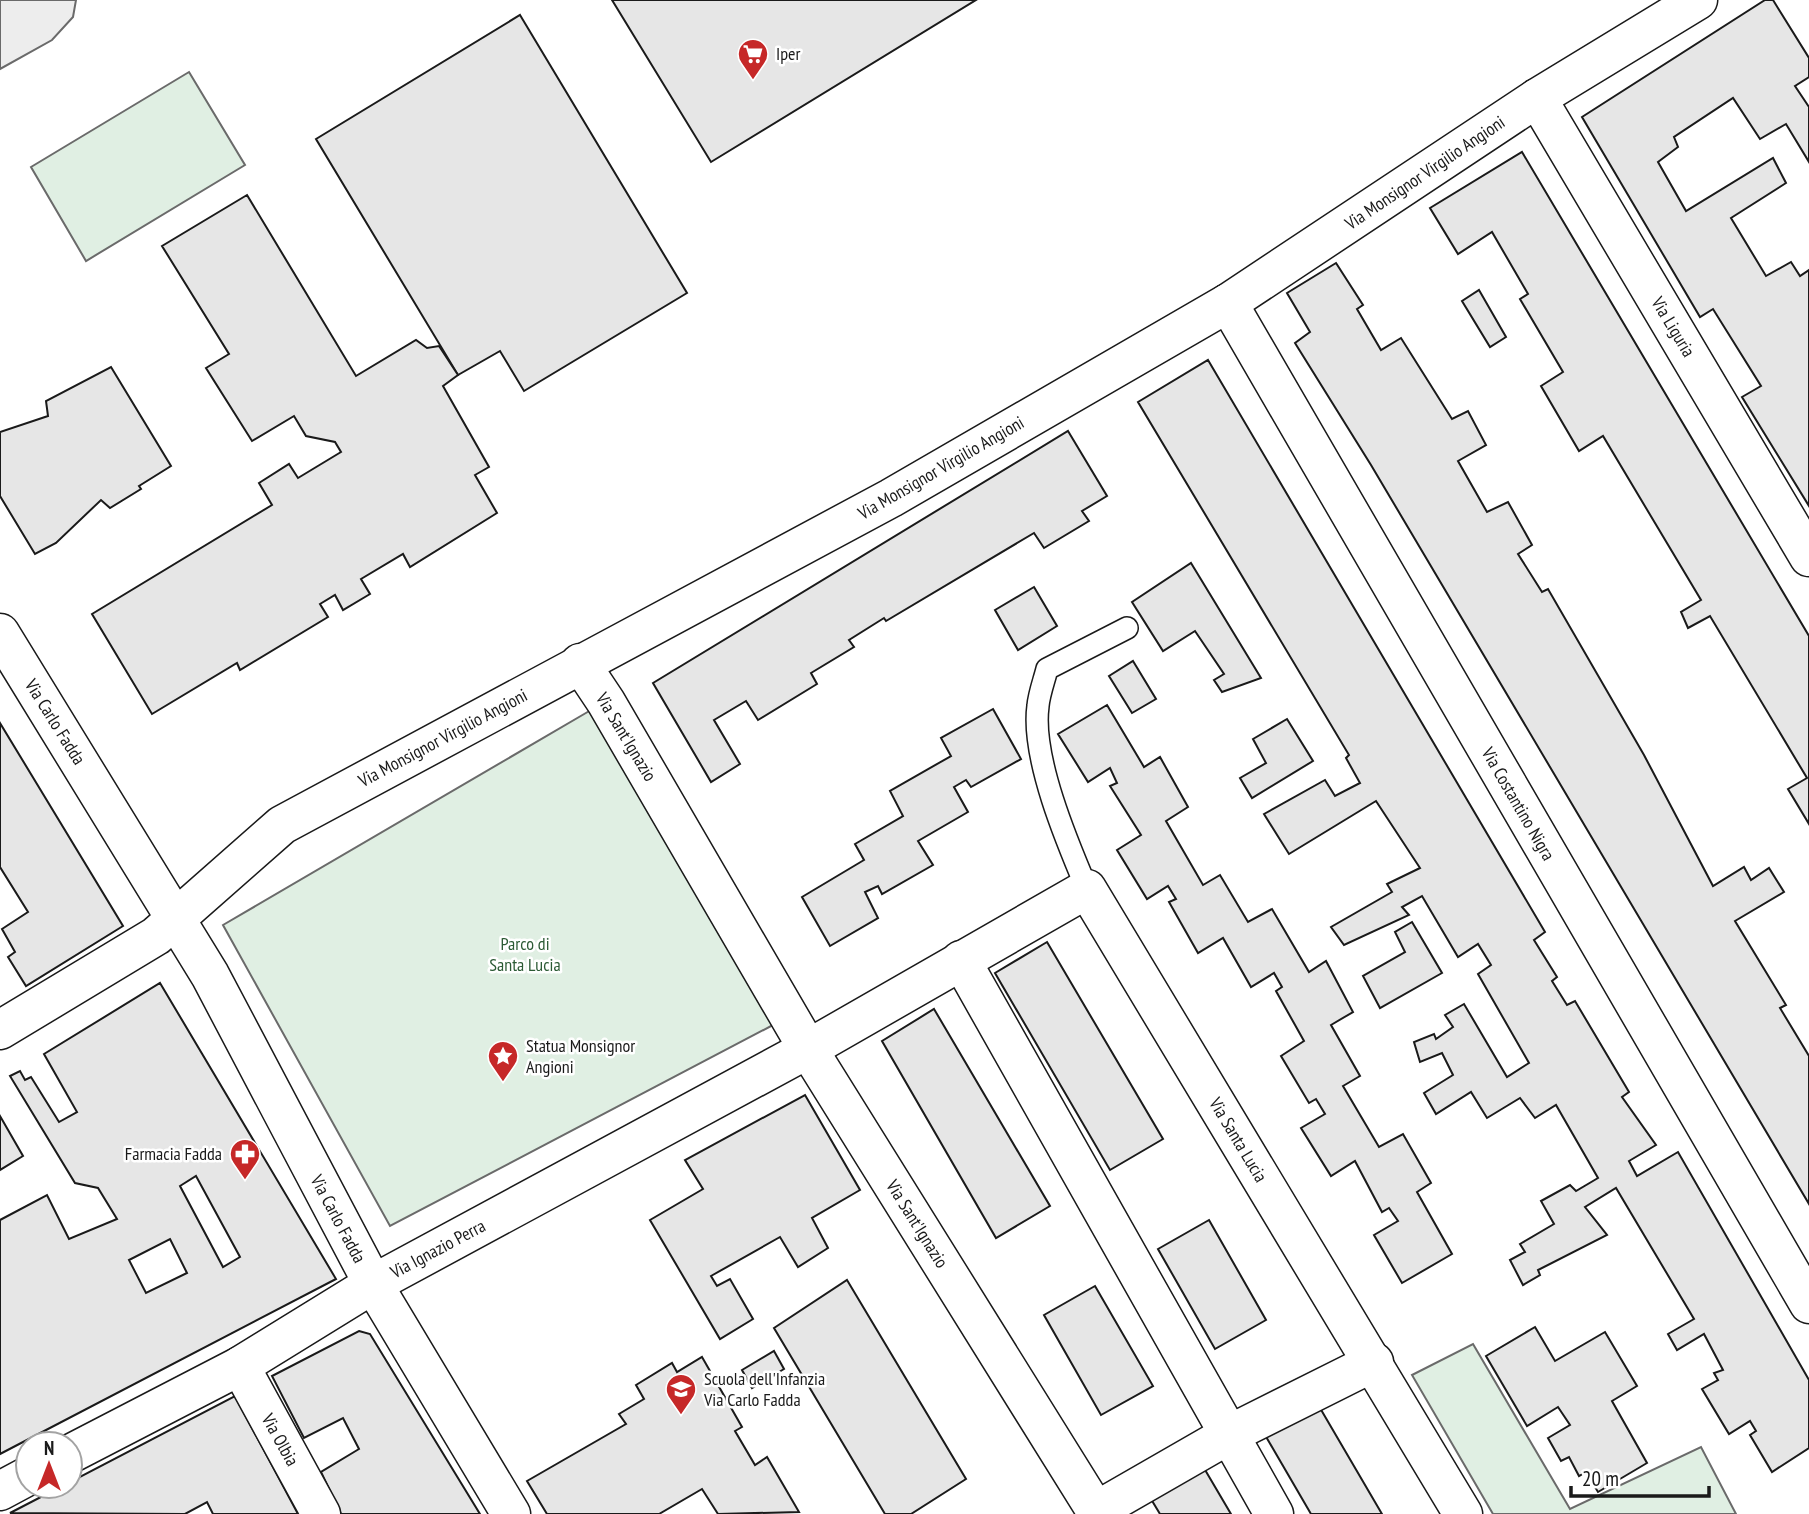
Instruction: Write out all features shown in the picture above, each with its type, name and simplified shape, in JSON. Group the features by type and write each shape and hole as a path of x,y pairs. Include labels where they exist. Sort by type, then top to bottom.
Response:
{"street":[{"name":"Via Monsignor Virgilio Angioni","path":"176,918 282,825 891,498 1228,303 1537,98 1698,0"},
{"name":"Via Liguria","path":"1537,98 1809,557"},
{"name":"Via Costantino Nigra","path":"1228,303 1809,1304"},
{"name":"Via Carlo Fadda","path":"0,633 211,975 373,1284 511,1514"},
{"name":"Via Sant'Ignazio","path":"580,663 606,702 808,1049 1096,1511 1230,1434 1374,1362"},
{"path":"808,1049 1087,889"},
{"name":"Via Santa Lucia","path":"1087,889 1463,1514"},
{"path":"0,1030 156,936 176,918"},
{"path":"961,960 1274,1514"},
{"name":"Via Ignazio Perra","path":"84,1447 240,1366 373,1284 808,1049"},
{"name":"Via Olbia","path":"240,1366 321,1514"}],"lane":[{"path":"1087,889 1056,815 1040,741 1037,707 1047,669 1127,628"}],"green space":[{"path":"189,72 245,165 86,261 31,167"},
{"name":"Parco di Santa Lucia","path":"591,710 773,1025 390,1226 223,925"},
{"path":"1473,1344 1570,1509 1701,1447 1736,1514 1493,1514 1412,1375"}],"shaded area":[{"path":"0,0 76,0 73,17 52,40 0,69"}],"building":[{"name":"Iper","path":"612,0 976,0 711,162"},
{"path":"1765,0 1773,0 1809,58 1809,77 1795,86 1809,107 1809,162 1786,124 1760,139 1733,98 1674,137 1678,147 1658,162 1686,211 1773,158 1786,183 1731,218 1766,276 1791,262 1800,276 1809,270 1809,506 1742,397 1761,386 1713,309 1700,317 1582,117"},
{"path":"520,15 687,293 524,391 500,351 458,375 316,139"},
{"path":"1522,152 1809,636 1809,824 1788,789 1807,778 1710,616 1688,628 1681,612 1701,600 1603,436 1579,451 1541,386 1563,372 1520,299 1528,294 1492,232 1458,254 1430,208"},
{"path":"247,195 356,376 416,340 427,348 439,346 458,375 443,386 489,467 475,475 497,513 410,567 403,554 361,579 370,594 343,610 335,595 320,604 328,617 240,670 237,663 152,714 92,614 272,505 259,483 289,464 298,478 341,452 335,442 306,436 294,416 252,441 206,368 229,354 162,246"},
{"path":"1336,263 1363,305 1357,309 1381,350 1401,338 1452,419 1468,411 1486,445 1458,461 1487,512 1508,502 1532,545 1518,554 1542,592 1548,589 1644,755 1713,886 1744,867 1751,880 1769,868 1784,892 1735,921 1786,1005 1780,1008 1809,1056 1809,1204 1371,465 1295,343 1310,332 1287,293"},
{"path":"1479,290 1506,337 1490,347 1462,301"},
{"path":"1208,360 1545,932 1534,940 1557,977 1552,981 1567,1005 1575,1001 1629,1092 1622,1097 1656,1145 1629,1161 1637,1176 1678,1152 1809,1380 1809,1448 1772,1472 1750,1435 1756,1431 1750,1421 1729,1434 1702,1389 1718,1380 1714,1373 1723,1370 1704,1334 1677,1350 1668,1334 1694,1319 1616,1188 1585,1207 1607,1235 1538,1270 1540,1275 1523,1285 1510,1260 1525,1252 1520,1244 1554,1224 1541,1201 1570,1185 1576,1191 1598,1178 1556,1105 1535,1118 1520,1098 1487,1118 1471,1092 1436,1114 1424,1093 1453,1075 1442,1053 1420,1062 1414,1042 1434,1034 1436,1039 1453,1027 1445,1015 1464,1004 1507,1077 1529,1063 1478,974 1491,965 1478,944 1458,957 1422,896 1402,907 1409,915 1344,945 1331,927 1392,892 1387,884 1420,868 1376,801 1289,854 1264,814 1325,780 1335,796 1360,783 1346,758 1349,755 1138,402"},
{"path":"111,367 171,466 110,508 101,500 56,543 35,554 0,496 0,432 48,416 46,401"},
{"path":"1068,431 1107,496 1082,511 1089,521 1044,548 1034,533 886,621 884,618 849,640 854,647 811,673 817,684 758,720 746,701 714,720 740,764 711,782 653,683"},
{"path":"1191,563 1261,678 1222,692 1214,680 1224,674 1195,631 1163,651 1132,602"},
{"path":"1034,587 1057,626 1018,650 995,610"},
{"path":"1133,661 1156,699 1132,713 1109,676"},
{"path":"1107,705 1144,767 1160,757 1188,807 1166,821 1203,885 1220,875 1248,922 1272,909 1309,972 1326,961 1353,1012 1331,1025 1360,1076 1343,1086 1379,1147 1403,1134 1431,1183 1417,1192 1452,1254 1402,1283 1374,1235 1398,1221 1389,1208 1382,1212 1355,1161 1331,1176 1301,1128 1325,1114 1316,1099 1309,1103 1281,1056 1304,1041 1276,991 1282,987 1274,973 1251,987 1223,938 1198,953 1169,902 1176,899 1168,886 1147,899 1117,850 1141,835 1110,786 1117,783 1110,768 1088,782 1058,734"},
{"path":"993,709 1021,759 971,787 966,780 954,787 968,812 918,841 933,865 882,894 878,886 865,892 878,918 830,946 802,897 864,860 855,844 903,816 890,791 951,756 941,738"},
{"path":"1287,719 1313,761 1252,798 1240,778 1266,763 1253,739"},
{"path":"0,723 123,926 26,986 8,957 15,952 2,929 28,912 0,867"},
{"path":"1412,922 1442,973 1380,1008 1363,976 1405,952 1395,932"},
{"path":"1047,942 1163,1139 1110,1170 995,973"},
{"path":"160,983 336,1279 46,1430 14,1430 14,1447 0,1454 0,1220 47,1195 69,1239 117,1219 98,1188 75,1183 10,1076 20,1071 25,1080 31,1077 59,1122 77,1112 44,1054","holes":["196,1176 240,1257 223,1267 180,1186","170,1239 187,1273 146,1293 129,1260"]},
{"path":"934,1009 1050,1206 996,1238 882,1041"},
{"path":"805,1095 860,1190 812,1218 828,1248 798,1267 780,1237 711,1276 717,1286 730,1279 753,1319 720,1339 650,1220 703,1189 685,1160"},
{"path":"0,1116 23,1156 0,1170"},
{"path":"1209,1220 1266,1320 1215,1349 1158,1249"},
{"path":"847,1280 966,1479 911,1514 885,1514 774,1328"},
{"path":"1095,1286 1153,1386 1101,1415 1044,1315"},
{"path":"1535,1327 1555,1361 1605,1332 1637,1386 1612,1401 1647,1463 1598,1492 1586,1472 1579,1476 1569,1457 1561,1461 1548,1438 1570,1425 1558,1407 1527,1426 1486,1356"},
{"path":"359,1331 370,1334 480,1514 341,1514 321,1472 359,1449 343,1418 304,1438 272,1376"},
{"path":"774,1351 784,1369 752,1388 742,1370"},
{"path":"702,1357 742,1427 735,1431 755,1465 767,1457 799,1512 718,1514 702,1489 659,1514 547,1514 527,1481 626,1424 619,1414 644,1399 636,1385 672,1363 677,1372"},
{"path":"235,1396 298,1514 213,1514 207,1502 185,1514 10,1513 35,1500 84,1500 84,1475"},
{"path":"1313,1396 1382,1514 1311,1514 1261,1428"},
{"path":"1201,1463 1231,1514 1160,1514 1148,1494"}],"place":[{"name":"Iper","path":"753,81"},
{"name":"Statua Monsignor Angioni","path":"503,1083"},
{"name":"Farmacia Fadda","path":"245,1181"},
{"name":"Scuola dell'Infanzia Via Carlo Fadda","path":"681,1416"}]}
